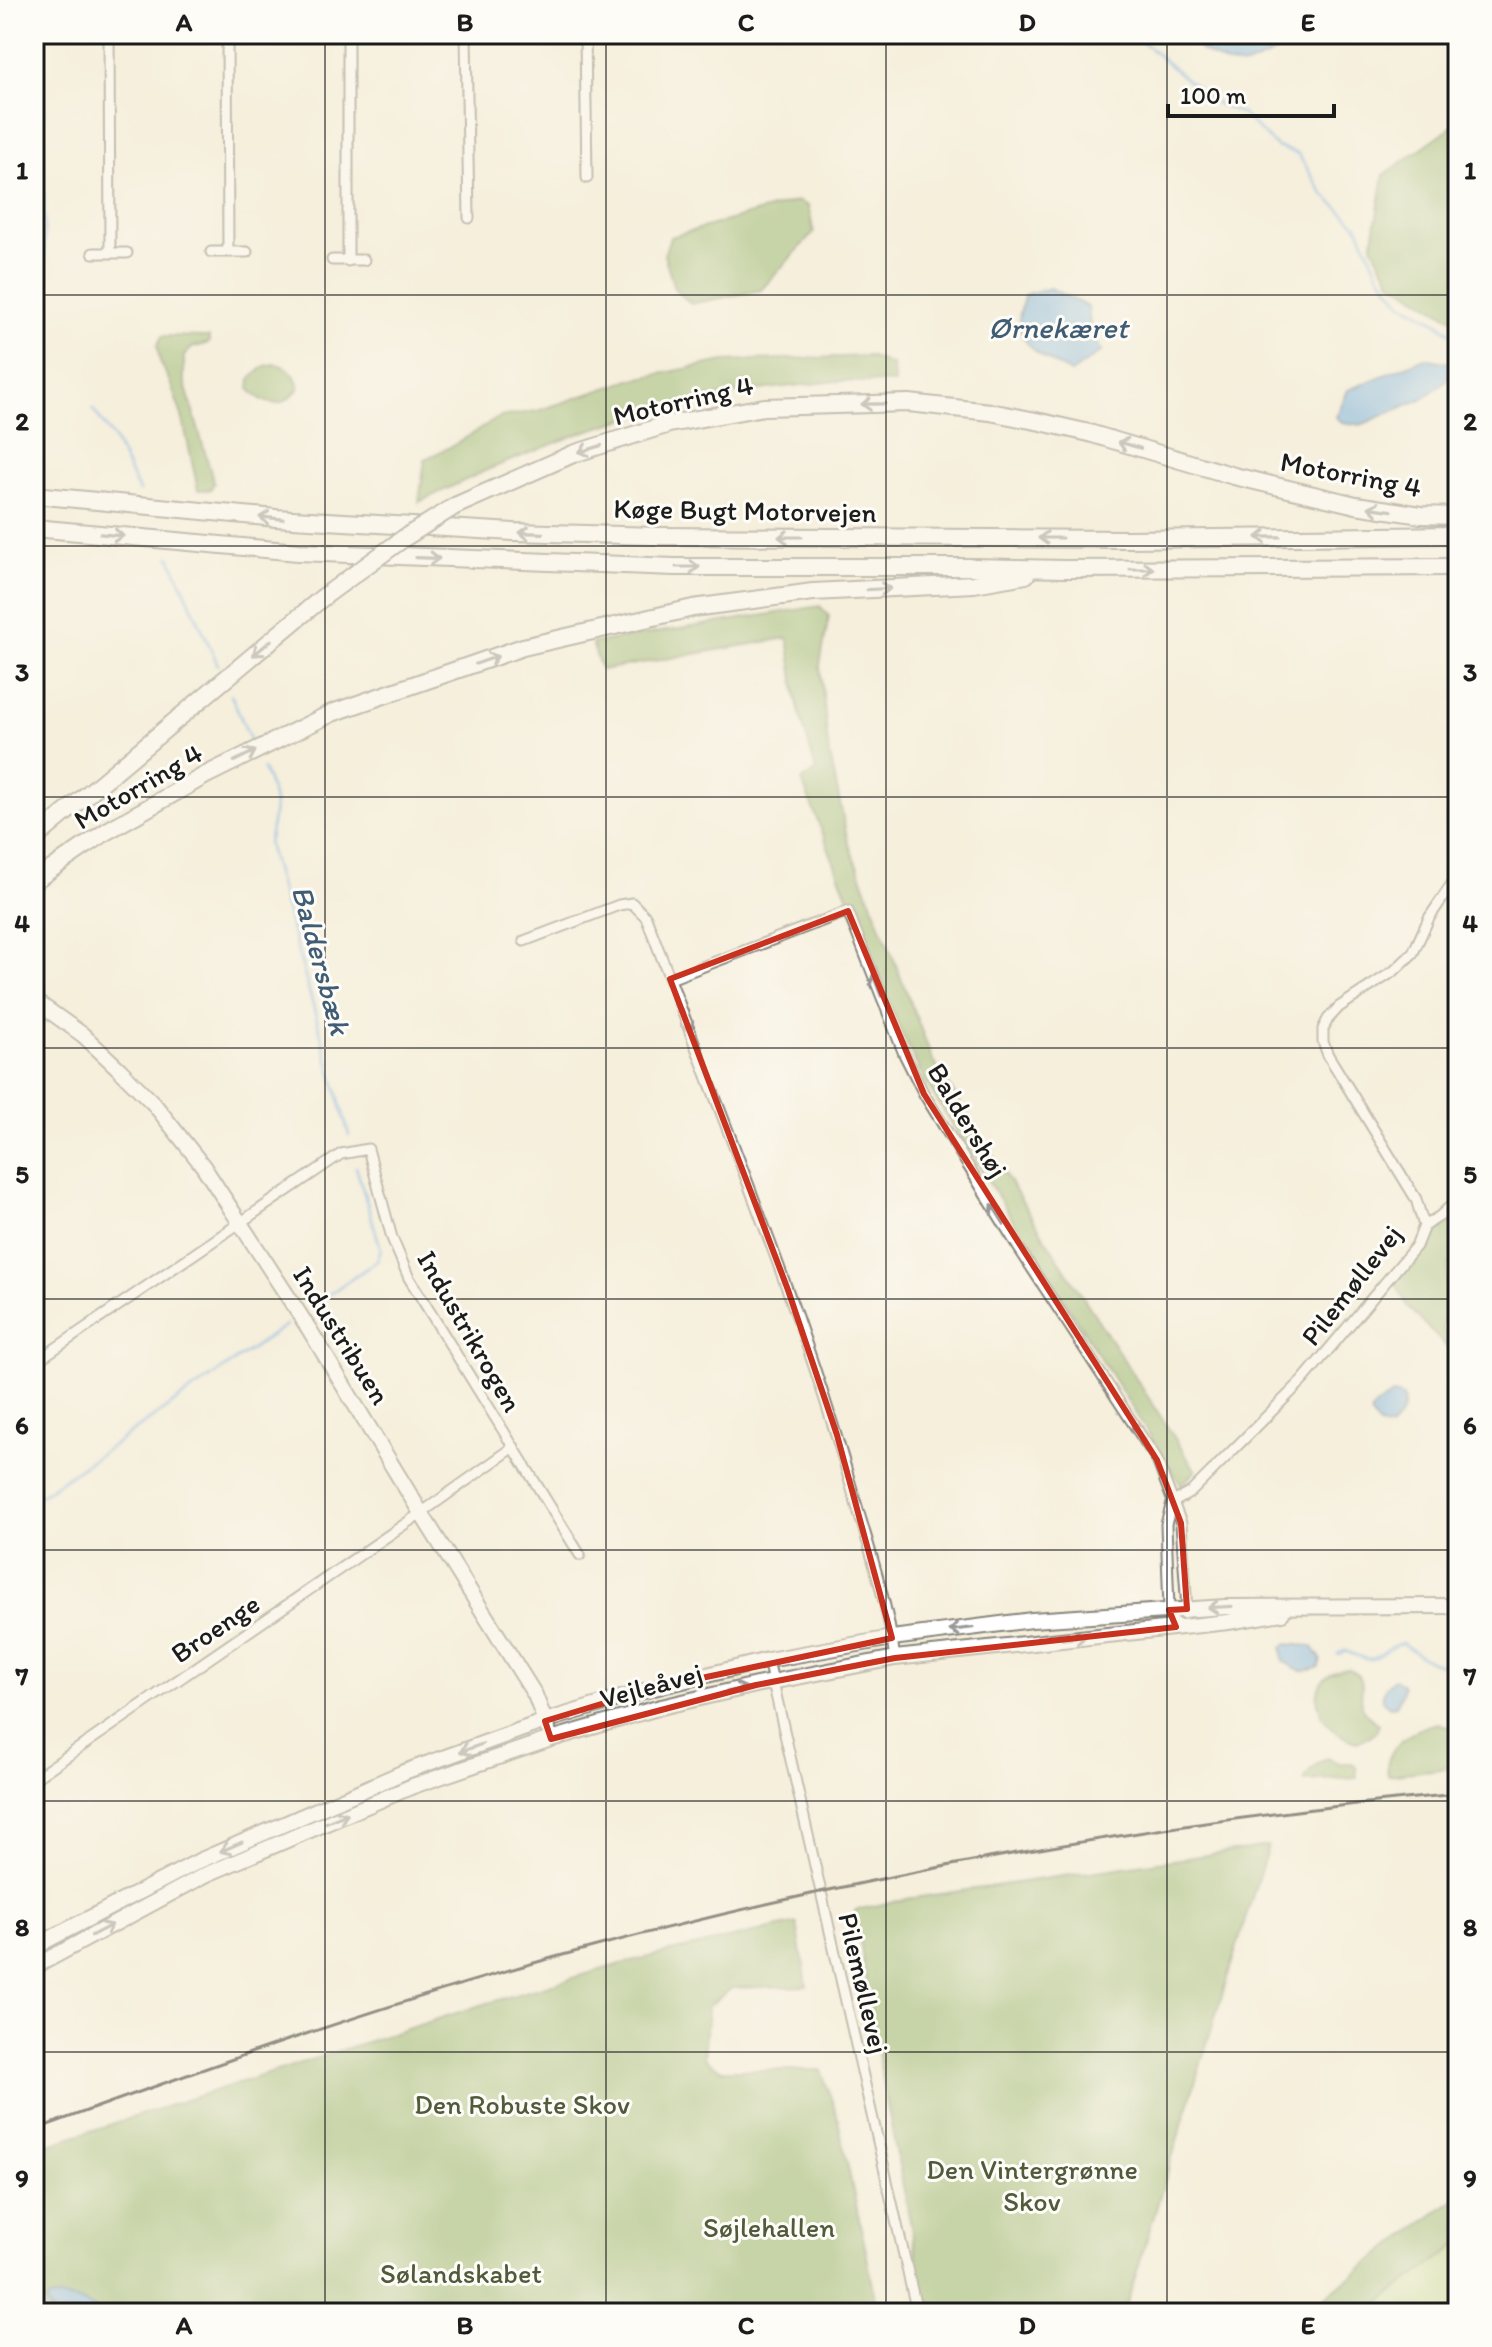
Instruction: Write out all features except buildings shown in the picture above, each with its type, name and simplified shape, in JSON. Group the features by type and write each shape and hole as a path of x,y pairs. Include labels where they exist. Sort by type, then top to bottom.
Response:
{"highway":[{"name":"Motorring 4","path":"34,839 322,598 404,538 455,506 573,454 669,424 764,407 909,403 990,412 1089,433 1234,476 1342,503 1421,515 1458,516"},
{"name":"Køge Bugt Motorvejen","path":"34,495 276,518 514,532 1128,539 1458,535"},
{"name":"Køge Bugt Motorvejen","path":"34,528 298,552 674,567 1458,567"},
{"name":"Motorring 4","path":"34,881 107,831 206,775 332,713 523,647 693,608 813,592 974,584 1064,569"}],"street":[{"path":"109,34 110,252"},
{"path":"227,34 228,252"},
{"path":"348,34 348,261"},
{"path":"466,34 469,218"},
{"path":"585,34 587,178"},
{"path":"211,252 247,252"},
{"path":"93,253 127,253"},
{"path":"332,260 364,260"},
{"name":"Pilemøllevej","path":"1172,1503 1191,1492 1303,1380 1416,1246 1424,1226 1416,1199 1328,1055 1323,1042 1323,1029 1339,1007 1394,971 1413,953 1429,918 1458,875"},
{"path":"524,941 619,905 632,903 646,917 788,1290 837,1435 895,1658"},
{"name":"Baldershøj","path":"670,979 848,911 904,1054 924,1094 1018,1247 1157,1460 1181,1523 1187,1609"},
{"name":"Industribuen","path":"34,1000 83,1035 154,1104 179,1133 309,1329 535,1695 551,1739"},
{"name":"Industrikrogen","path":"240,1221 341,1154 368,1149 392,1238 409,1278 580,1555"},
{"path":"1424,1226 1458,1199"},
{"path":"34,1363 240,1221"},
{"name":"Industrikrogen","path":"421,1513 514,1447"},
{"name":"Baldershøj","path":"1172,1503 1166,1524 1169,1610 1176,1627"},
{"name":"Broenge","path":"34,1779 421,1513"},
{"name":"Vejleåvej","path":"34,1967 205,1875 413,1786 551,1739 661,1707 895,1658 1228,1622 1326,1606"},
{"name":"Vejleåvej","path":"38,1944 199,1861 404,1772 545,1721 654,1688 768,1660 892,1638 1032,1620 1187,1609 1458,1606"},
{"path":"1176,1627 1187,1609"},
{"name":"Pilemøllevej","path":"768,1660 914,2299 921,2313"},
{"path":"535,1695 546,1704 557,1707 628,1688 654,1688"},
{"path":"34,1928 38,1944 51,1957"}],"highlighted area":[{"path":"848,911 924,1094 1157,1460 1181,1523 1187,1609 1169,1610 1176,1627 895,1658 756,1685 551,1739 545,1721 654,1688 892,1638 837,1435 788,1290 670,979"}],"green space":[{"path":"1458,122 1458,323 1391,281 1372,246 1384,175"},
{"path":"797,201 808,206 814,232 761,290 691,304 674,288 664,255 670,237"},
{"path":"162,336 209,337 209,343 192,348 184,356 184,380 214,483 210,490 198,490 182,416 160,362 157,346"},
{"path":"869,356 892,365 895,383 838,381 674,404 583,432 487,470 419,502 425,459 500,417 537,411 630,380 724,361"},
{"path":"275,364 292,372 299,388 287,400 274,404 262,400 249,389 250,379 265,366"},
{"path":"820,606 829,616 820,665 828,745 848,842 933,1060 1196,1471 1181,1485 924,1080 900,1030 802,781 816,770 798,707 788,638 601,670 592,643"},
{"path":"1458,1207 1458,1259 1448,1265 1443,1331 1458,1348 1458,1359 1407,1306 1395,1282 1434,1226"},
{"path":"1348,1669 1362,1683 1364,1711 1379,1724 1374,1733 1357,1742 1334,1730 1320,1712 1318,1702 1318,1692 1327,1677"},
{"path":"1438,1723 1458,1730 1458,1767 1388,1775 1390,1756 1402,1740"},
{"path":"1328,1758 1339,1763 1352,1763 1356,1767 1357,1778 1304,1781 1314,1767"},
{"name":"Den Vintergrønne Skov","path":"1268,1846 1124,2313 936,2313 924,2293 883,2084 855,1910 906,1899"},
{"name":"Den Robuste Skov","path":"797,1923 807,1986 732,1988 708,2006 704,2058 722,2070 821,2070 837,2115 879,2313 453,2313 448,2308 375,2307 370,2313 104,2313 97,2309 46,2303 53,2313 34,2313 34,2149 481,2005 631,1961"},
{"path":"1458,2196 1458,2245 1364,2313 1303,2313"},
{"path":"1458,2245 1458,2313 1364,2313"}],"water":[{"path":"1190,34 1306,34 1302,41 1246,66 1227,64 1200,50"},
{"name":"Ørnekæret","path":"1050,288 1088,307 1091,335 1102,351 1071,373 1030,347 1021,331 1019,318 1024,295"},
{"path":"1425,358 1450,363 1448,379 1424,398 1361,425 1342,422 1336,417 1348,390"},
{"path":"1394,1394 1403,1397 1403,1410 1391,1428 1384,1427 1370,1413 1376,1405"},
{"path":"1286,1644 1312,1646 1321,1659 1319,1667 1300,1670 1283,1661 1282,1648"},
{"path":"1394,1679 1403,1687 1396,1705 1390,1706 1383,1702 1383,1695 1386,1686"},
{"path":"402,2296 429,2298 453,2313 370,2313 375,2307"},
{"path":"48,2299 77,2300 104,2313 53,2313 46,2303"}],"waterway":[{"name":"Baldersbæk","path":"43,34 45,307"},
{"path":"1133,34 1213,102 1242,114 1277,147 1298,154 1323,194 1357,225 1380,276 1401,302 1458,338"},
{"name":"Baldersbæk","path":"93,409 114,439 139,491"},
{"name":"Baldersbæk","path":"170,557 218,665"},
{"name":"Baldersbæk","path":"231,695 251,741"},
{"name":"Baldersbæk","path":"263,769 274,806 268,844 349,1135"},
{"name":"Baldersbæk","path":"315,1304 377,1261 381,1249 356,1167"},
{"name":"Baldersbæk","path":"34,1500 286,1325"},
{"path":"1338,1654 1345,1651 1372,1659 1402,1643 1428,1660 1446,1666 1458,1651"},
{"name":"Baldersbæk","path":"34,2299 46,2313"}],"railway":[{"path":"34,2130 360,2016 559,1956 670,1927 892,1877 1117,1836 1344,1805 1458,1794"}],"park label":[{"name":"Søjlehallen","path":"769,2227"},
{"name":"Sølandskabet","path":"461,2273"}]}
